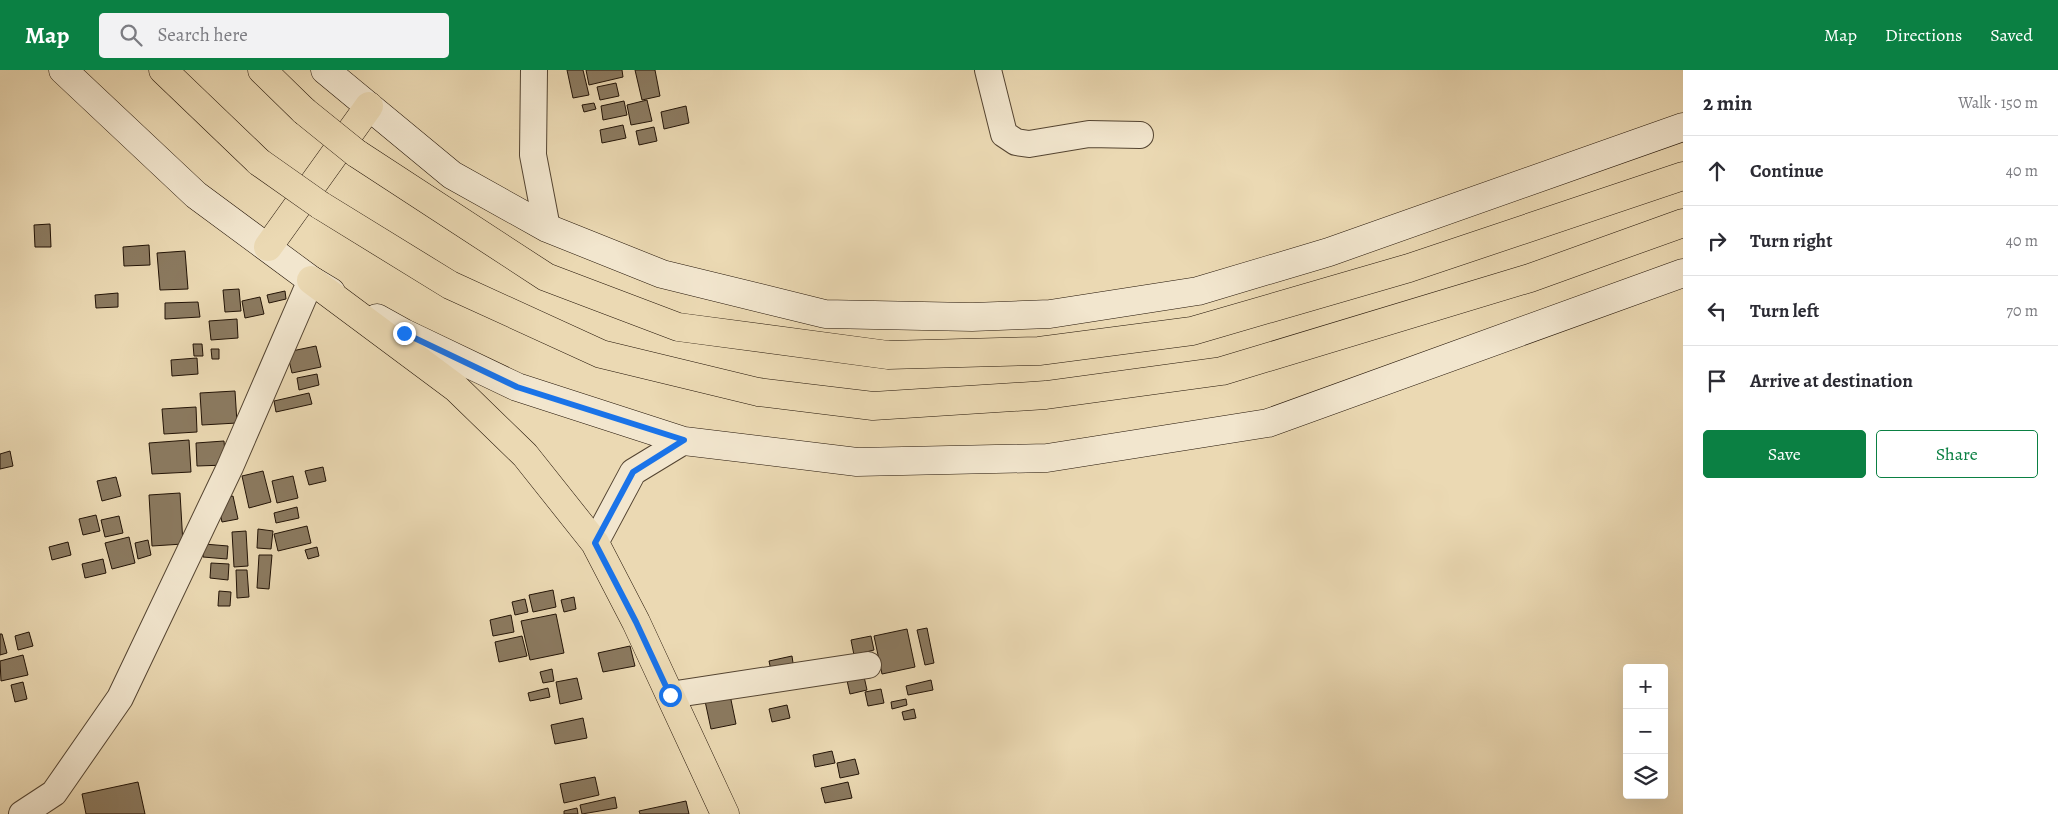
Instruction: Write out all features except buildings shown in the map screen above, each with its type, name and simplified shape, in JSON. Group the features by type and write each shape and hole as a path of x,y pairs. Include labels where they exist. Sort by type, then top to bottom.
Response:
{"main road":[{"path":"164,70 259,162 320,205 450,285 601,354 758,392 873,406 1046,395 1222,371 1530,278 1683,223"},
{"path":"262,70 304,111 356,154 546,277 678,327 888,355 1039,351 1192,331 1409,268 1683,176"},
{"path":"268,247 368,106"},
{"path":"311,280 456,388 525,456 595,543 636,622 725,814"}],"street":[{"path":"63,70 196,195 311,280 404,333 517,387 684,440 857,462 1047,458 1258,424 1286,416 1683,273"},
{"path":"325,70 452,175 547,228 662,274 825,314 972,317 1050,314 1198,291 1329,252 1683,127"},
{"path":"534,70 533,155 547,228"},
{"path":"988,70 1004,134 1016,142 1029,144 1089,134 1140,135"},
{"path":"22,814 54,793 120,698 230,467 311,280"},
{"path":"595,543 633,472 684,440"},
{"path":"670,695 868,665"}],"route":[{"path":"404,333 517,387 684,440 633,472 595,543 636,622 670,695"}]}
